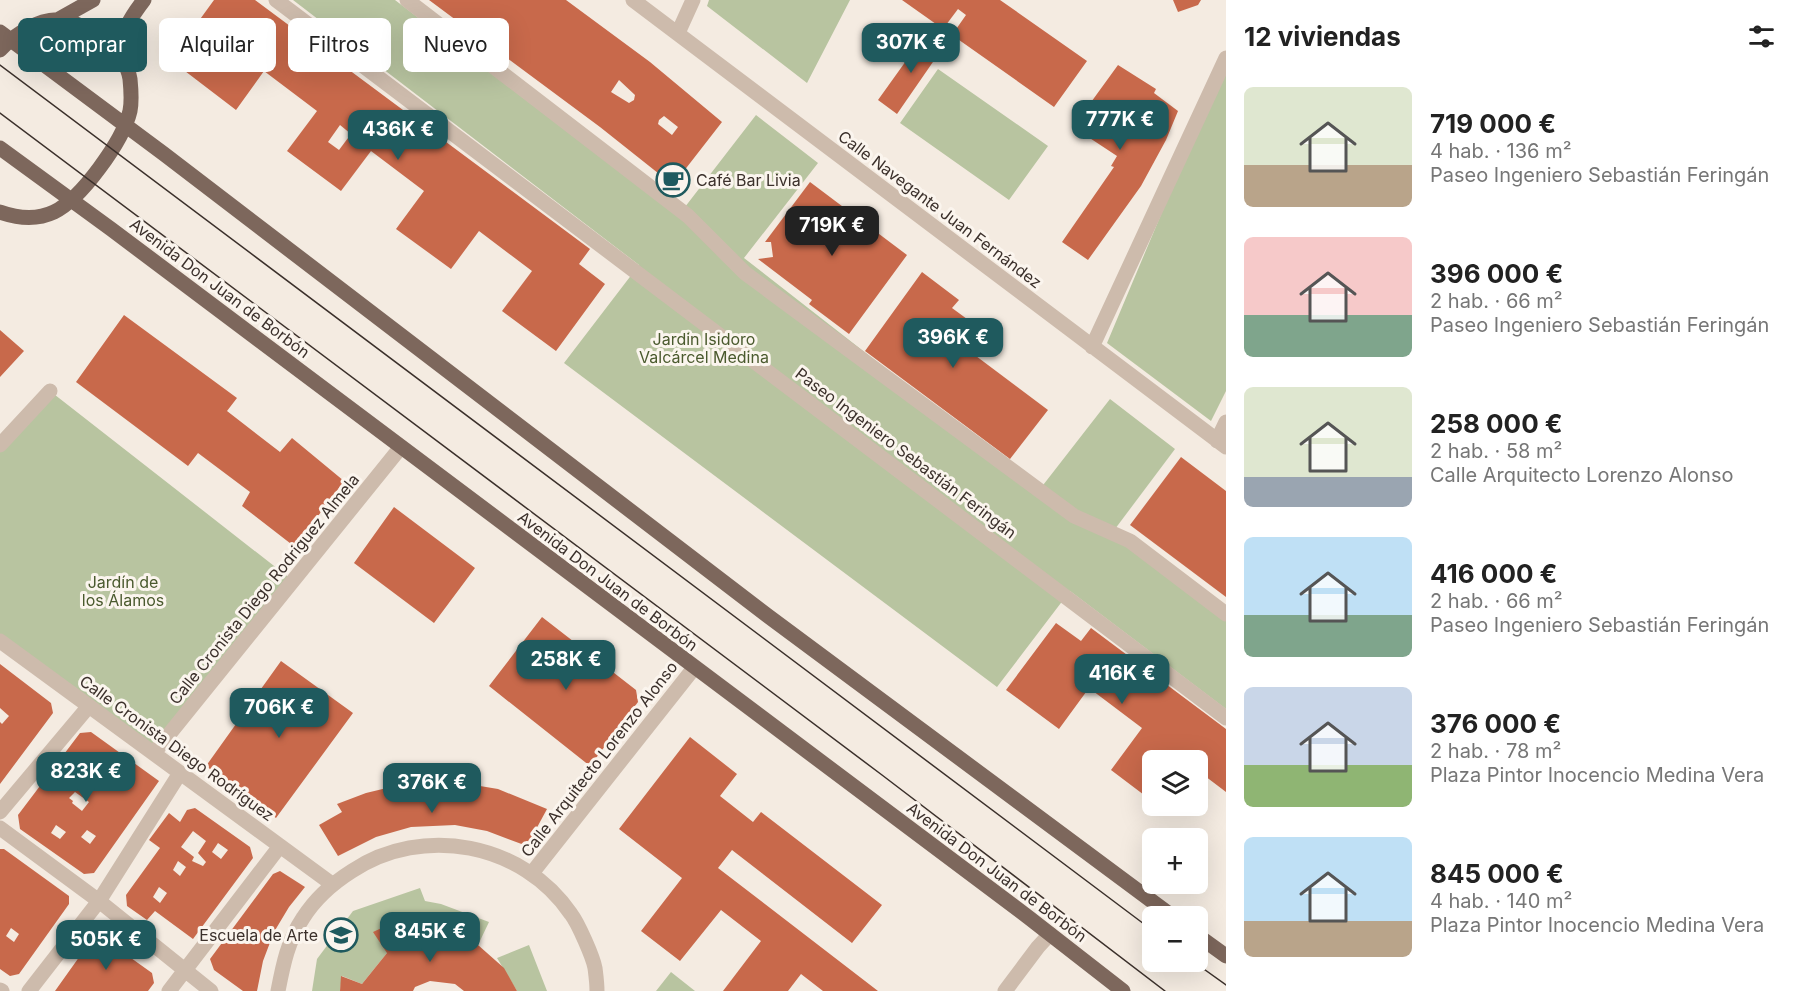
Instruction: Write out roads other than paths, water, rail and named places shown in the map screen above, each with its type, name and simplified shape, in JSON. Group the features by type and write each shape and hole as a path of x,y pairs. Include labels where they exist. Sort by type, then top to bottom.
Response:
{"main road":[{"path":"61,18 93,0"},
{"path":"131,18 144,0"},
{"path":"3,40 18,33"},
{"path":"3,40 124,124 768,616 1159,906"},
{"path":"0,212 12,216 42,216 71,201 112,149 129,113 131,91 127,72"},
{"name":"Avenida Don Juan de Borbón","path":"0,147 1123,991"},
{"path":"1208,942 1226,956"}],"street":[{"name":"Paseo Ingeniero Sebastián Feringán","path":"276,0 1226,718"},
{"path":"407,0 688,216 745,273 1074,516 1130,541 1226,614"},
{"name":"Calle Navegante Juan Fernández","path":"633,0 1222,444"},
{"path":"678,33 693,0"},
{"path":"1092,347 1226,58"},
{"path":"0,445 50,391"},
{"path":"1222,444 1226,422"},
{"name":"Calle Cronista Diego Rodriguez Almela","path":"154,753 401,447"},
{"name":"Calle Cronista Diego Rodríguez","path":"0,641 332,884"},
{"name":"Calle Arquitecto Lorenzo Alonso","path":"532,873 694,668"},
{"path":"0,812 89,706"},
{"path":"29,991 99,901 180,773"},
{"path":"0,828 99,901 211,991"},
{"path":"278,991 284,957 303,918 332,884 368,860 409,847 451,844 494,854 532,873 554,893 572,915 595,966 597,991"},
{"path":"169,991 280,846"},
{"path":"1005,991 1050,934"}],"tram line":[{"path":"0,65 1142,922"},
{"path":"0,113 882,775 1165,991"},
{"path":"1208,972 1226,985"}],"place":[{"name":"Café Bar Livia","path":"673,180"},
{"name":"Escuela de Arte","path":"341,935"}],"park label":[{"name":"Jardin Isidoro Valcárcel Medina","path":"704,348"},
{"name":"Jardín de los Álamos","path":"123,591"}]}
